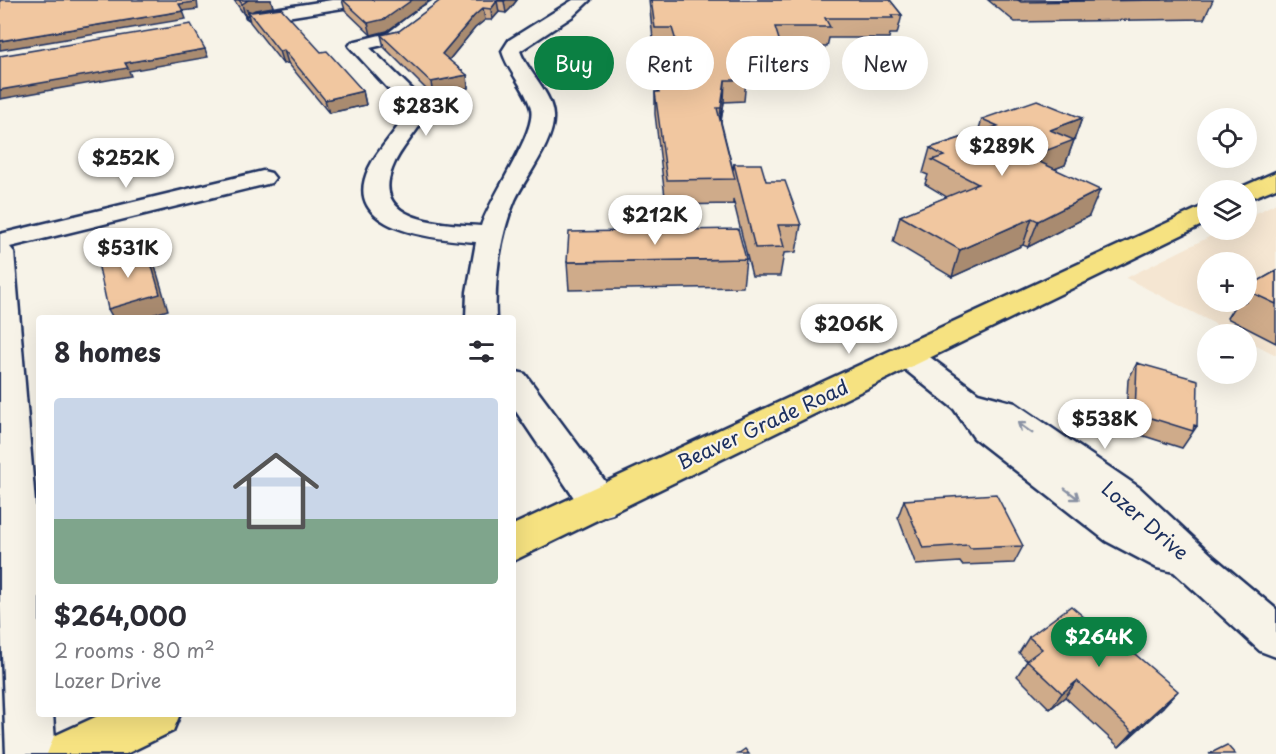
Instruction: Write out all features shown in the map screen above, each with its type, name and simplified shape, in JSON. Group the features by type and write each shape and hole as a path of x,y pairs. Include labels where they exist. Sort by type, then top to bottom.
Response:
{"main road":[{"path":"1257,188 1276,179"},
{"name":"Beaver Grade Road","path":"516,543 1197,217"},
{"path":"72,754 150,717"}],"street":[{"path":"255,17 362,0"},
{"path":"358,46 394,38 423,13 446,0"},
{"path":"481,315 492,235 501,204 543,122 539,104 514,61 512,48 573,9 582,0"},
{"path":"319,7 417,105 418,110 380,169 374,192 377,203 389,214 424,229 492,235"},
{"path":"0,242 263,178"},
{"path":"0,252 31,754"},
{"name":"Lozer Drive","path":"908,356 966,401 987,429 1120,530 1200,571 1276,637"},
{"path":"516,386 599,503"}],"shaded area":[{"path":"1276,203 1276,355 1257,345 1257,324 1216,324 1126,278 1203,240 1257,240 1257,213"}],"building":[{"path":"0,0 195,0 195,2 179,4 183,11 0,41"},
{"path":"343,0 412,0 385,19 368,23"},
{"path":"441,0 506,0 497,1 491,9 483,8 442,54 467,75 431,82 381,35 399,31"},
{"path":"651,0 890,0 902,15 891,15 893,18 825,18 830,27 775,27 778,36 726,36 726,80 721,108 717,108 735,179 667,180 655,92 659,92 659,90 714,90 714,36 674,36 672,28 655,28"},
{"path":"1018,0 1163,0 1021,2"},
{"path":"281,8 321,52 327,51 363,91 325,100 284,50 279,51 247,10 252,12"},
{"path":"191,24 205,49 125,63 128,68 0,90 0,56"},
{"path":"1037,100 1082,118 1050,130 1074,140 1029,157 1100,190 1038,221 1032,218 960,250 900,216 978,184 932,160 944,156 930,148 998,126 982,119"},
{"path":"734,164 761,164 766,181 785,181 801,225 778,225 784,247 755,248"},
{"path":"738,229 746,259 567,262 569,232"},
{"path":"147,249 160,294 108,309 98,263"},
{"path":"1276,271 1276,304 1257,295 1257,282"},
{"path":"1137,363 1197,380 1197,426 1194,425 1193,431 1135,413"},
{"path":"996,494 1023,546 970,548 968,545 923,548 904,500"},
{"path":"1071,606 1111,640 1115,637 1178,691 1133,732 1077,681 1062,693 1027,660 1042,649 1029,637"},
{"path":"1227,745 1235,754 1209,754"},
{"path":"745,749 749,754 738,754"}]}
